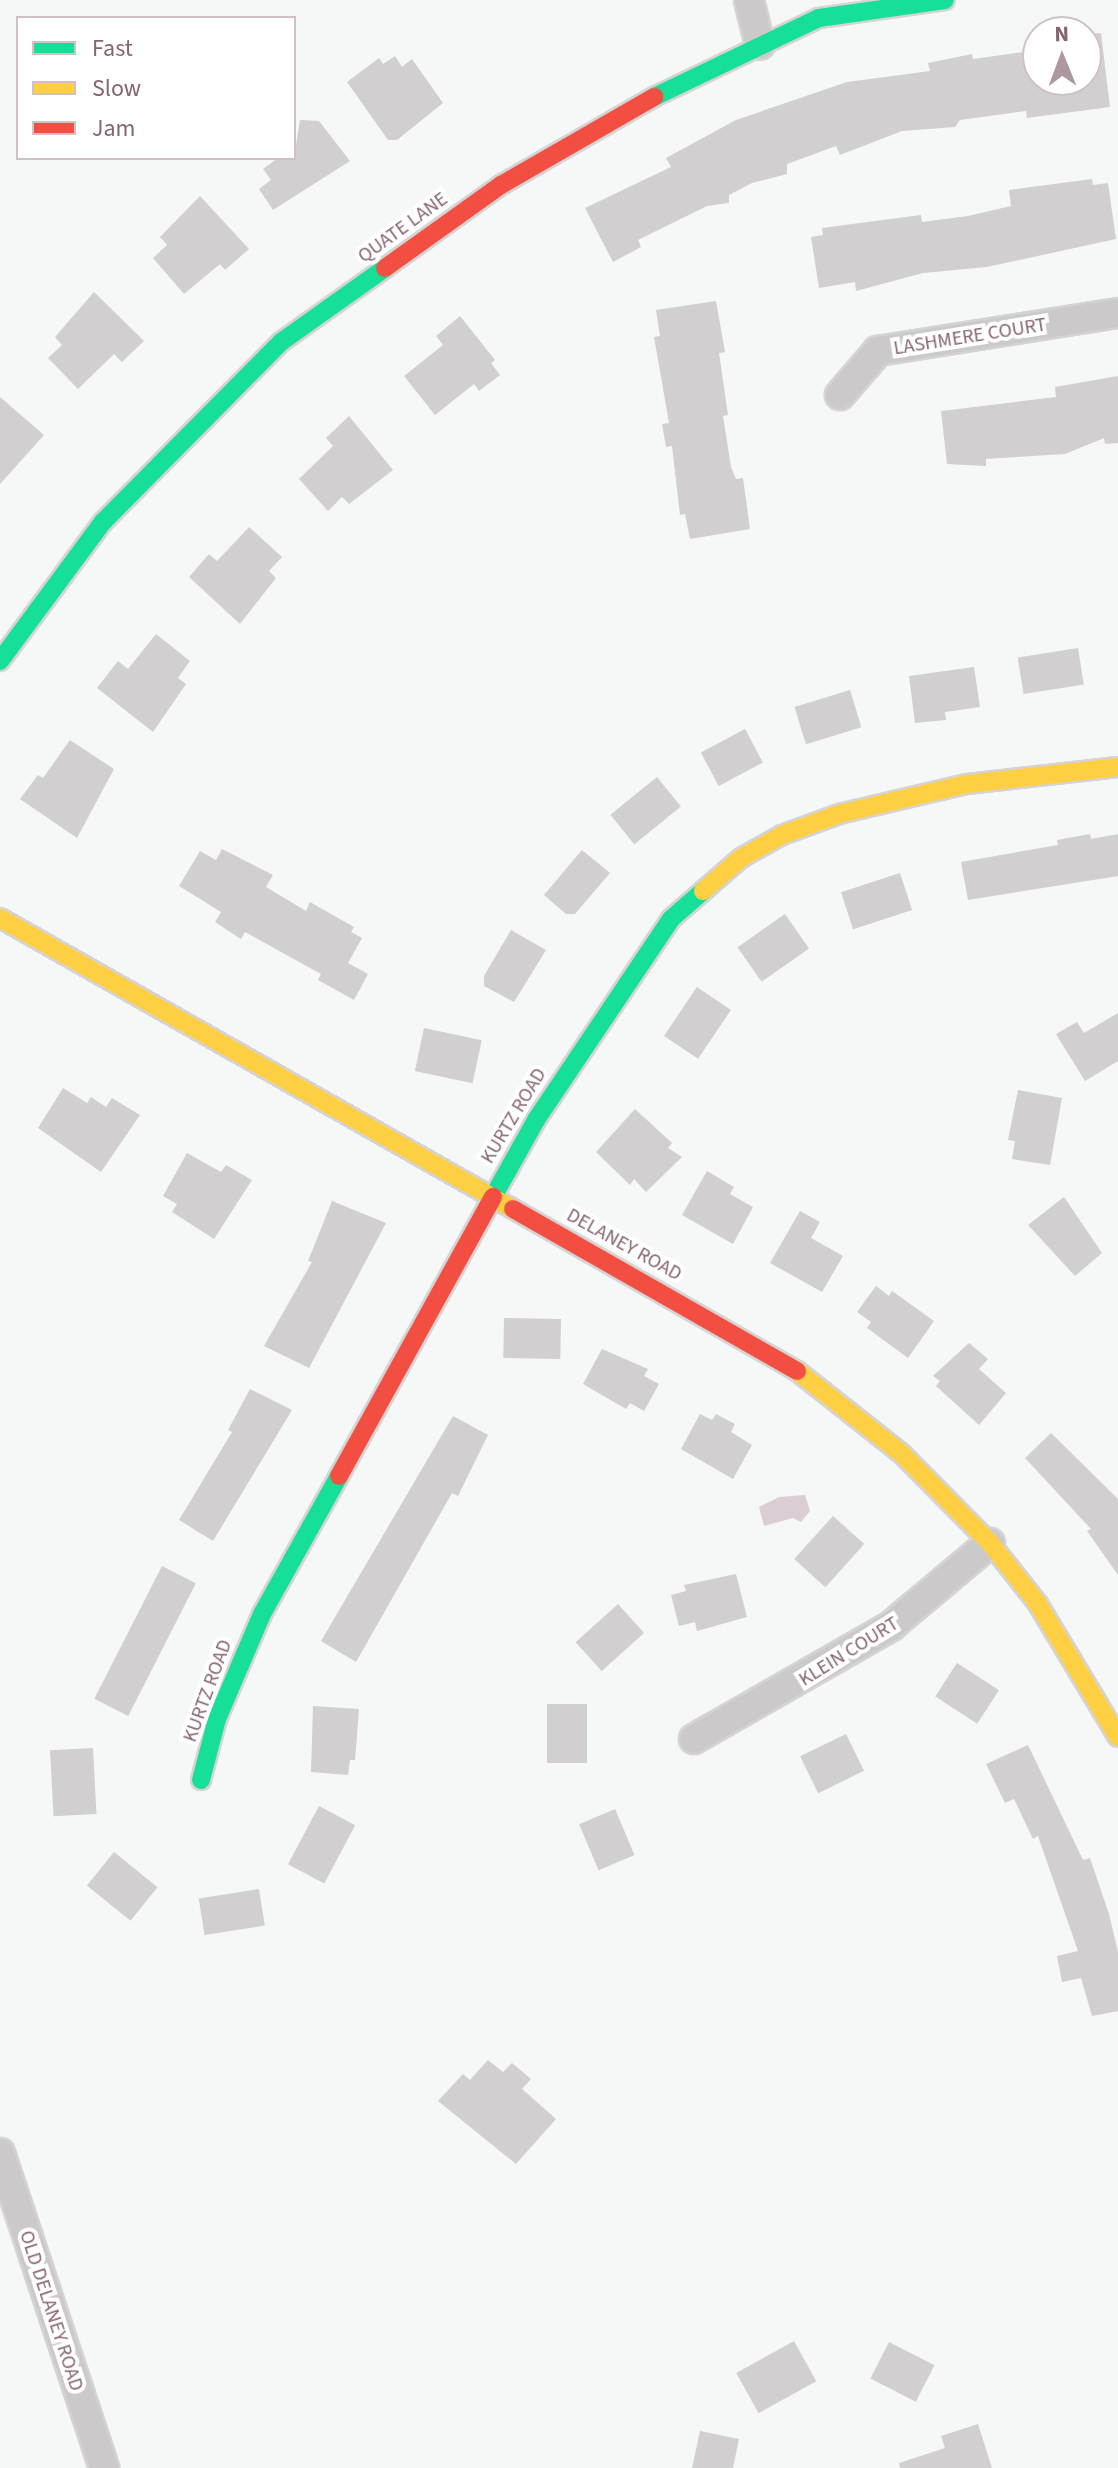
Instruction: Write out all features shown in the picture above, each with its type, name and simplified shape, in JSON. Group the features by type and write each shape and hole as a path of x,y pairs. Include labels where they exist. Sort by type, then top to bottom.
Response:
{"street":[{"path":"749,0 760,45"},
{"name":"QUATE LANE","path":"0,661 103,522 281,342 501,185 677,84 819,18 945,0"},
{"name":"LASHMERE COURT","path":"840,395 878,351 1118,313"},
{"name":"KURTZ ROAD","path":"201,1780 217,1719 262,1614 492,1197 601,1017 671,919 741,858 782,835 909,794 1118,767"},
{"name":"DELANEY ROAD","path":"0,918 792,1367 901,1453 990,1543 1038,1604 1118,1737"},
{"name":"KLEIN COURT","path":"694,1739 891,1626 990,1543"},
{"name":"OLD DELANEY ROAD","path":"0,2153 104,2468"}],"shaded area":[{"path":"805,1495 810,1511 801,1522 793,1518 764,1526 759,1507 779,1497"}],"building":[{"path":"1102,41 1110,107 1027,118 1026,111 960,120 955,127 902,131 840,155 836,146 787,164 787,174 752,183 729,195 729,203 707,206 638,240 641,247 613,262 585,208 671,167 666,158 736,120 847,82 930,71 928,63 972,54 973,59 1022,52 1022,96 1102,96"},
{"path":"395,56 402,67 412,59 443,103 397,140 388,140 347,82 379,58 383,64"},
{"path":"300,120 319,121 350,161 273,210 259,189 271,180 263,169 275,160 296,160"},
{"path":"1092,179 1093,185 1108,183 1116,239 987,267 923,273 856,291 855,282 819,288 811,237 823,235 822,228 921,215 922,222 968,216 1011,206 1009,190"},
{"path":"200,196 249,249 225,270 220,264 184,294 153,258 167,245 160,237"},
{"path":"94,292 144,341 122,362 114,354 78,389 48,358 62,345 55,337"},
{"path":"716,301 725,352 719,353 728,415 723,416 731,467 736,479 743,478 750,529 690,539 685,514 680,515 672,446 666,447 662,424 669,423 654,337 660,336 656,310"},
{"path":"460,316 495,360 491,363 500,375 479,391 474,384 435,415 404,376 443,345 436,336"},
{"path":"1118,376 1118,443 1105,444 1104,438 1065,454 986,459 986,466 947,464 941,411 1056,397 1055,387"},
{"path":"0,397 44,435 0,484"},
{"path":"349,416 393,470 349,504 342,497 328,511 299,479 333,446 326,438"},
{"path":"249,527 282,557 269,571 276,578 240,624 189,577 209,554 217,561"},
{"path":"156,634 190,661 178,678 186,684 153,732 97,688 118,661 128,669"},
{"path":"1078,648 1084,685 1024,694 1018,658"},
{"path":"974,667 980,707 945,712 946,720 915,723 909,676"},
{"path":"850,690 861,727 806,744 795,707"},
{"path":"745,729 763,763 719,786 701,752"},
{"path":"70,740 114,769 77,838 20,799 38,775 43,778"},
{"path":"657,777 681,807 634,844 610,815"},
{"path":"1090,834 1091,839 1118,834 1118,876 968,900 961,862 1058,845 1057,840"},
{"path":"222,849 273,875 266,887 306,911 310,902 354,927 351,932 362,938 348,963 368,974 354,1000 318,980 321,974 245,932 241,939 215,922 221,912 179,886 200,851 216,860"},
{"path":"582,850 610,873 575,914 566,914 544,895"},
{"path":"900,873 912,910 853,929 841,892"},
{"path":"785,914 809,948 762,982 737,947"},
{"path":"511,930 546,950 514,1002 484,986 484,976"},
{"path":"697,987 731,1010 698,1059 664,1036"},
{"path":"1118,1013 1118,1061 1085,1081 1056,1034 1077,1022 1084,1033"},
{"path":"424,1028 482,1040 473,1083 415,1071"},
{"path":"63,1088 87,1103 91,1097 106,1107 112,1098 140,1115 101,1172 38,1128"},
{"path":"1018,1090 1062,1098 1050,1165 1012,1159 1015,1141 1008,1140"},
{"path":"635,1109 672,1143 668,1148 682,1157 646,1192 634,1179 630,1185 596,1152"},
{"path":"187,1153 221,1172 226,1165 252,1180 214,1239 172,1212 177,1204 163,1196"},
{"path":"707,1171 734,1187 730,1194 753,1207 733,1244 682,1215"},
{"path":"1064,1197 1102,1253 1075,1276 1028,1225"},
{"path":"332,1201 386,1223 309,1368 264,1346 312,1262 308,1261"},
{"path":"800,1211 820,1222 811,1238 843,1256 822,1292 770,1263"},
{"path":"876,1286 889,1296 892,1291 934,1321 908,1358 867,1328 871,1322 857,1312"},
{"path":"504,1318 561,1319 560,1359 503,1358"},
{"path":"969,1343 988,1359 979,1369 1006,1393 979,1425 936,1386 940,1381 933,1376"},
{"path":"602,1349 648,1369 644,1376 659,1384 644,1411 630,1403 626,1409 583,1384"},
{"path":"250,1389 292,1410 213,1541 179,1520 232,1432 228,1430"},
{"path":"700,1414 712,1420 716,1414 735,1424 731,1432 752,1445 733,1479 681,1449"},
{"path":"453,1416 488,1435 458,1496 452,1493 356,1662 321,1641"},
{"path":"1051,1433 1118,1499 1118,1575 1087,1531 1091,1529 1025,1458"},
{"path":"833,1516 864,1544 825,1587 794,1559"},
{"path":"162,1566 196,1583 128,1716 94,1699"},
{"path":"736,1574 747,1617 697,1631 695,1622 679,1626 671,1595 686,1591 684,1585"},
{"path":"618,1604 644,1633 602,1671 576,1642"},
{"path":"957,1663 999,1690 977,1724 935,1697"},
{"path":"547,1704 587,1704 587,1763 547,1763"},
{"path":"313,1706 359,1709 355,1760 350,1760 348,1775 311,1772"},
{"path":"846,1734 864,1771 818,1793 800,1756"},
{"path":"1028,1745 1083,1860 1090,1858 1109,1914 1118,1952 1118,2011 1092,2016 1081,1978 1062,1982 1057,1956 1078,1951 1038,1836 1033,1839 1014,1799 1005,1803 986,1764"},
{"path":"93,1748 96,1814 54,1816 50,1750"},
{"path":"319,1806 355,1825 324,1884 288,1864"},
{"path":"615,1809 635,1855 599,1870 579,1824"},
{"path":"114,1852 158,1887 130,1921 87,1885"},
{"path":"259,1889 265,1926 205,1935 199,1899"},
{"path":"488,2060 503,2072 512,2063 531,2079 522,2089 556,2119 516,2164 438,2101 463,2074 470,2080"},
{"path":"794,2341 816,2381 759,2413 736,2373"},
{"path":"889,2342 934,2365 916,2402 870,2379"},
{"path":"978,2424 992,2468 900,2468 899,2463 945,2448 941,2436"},
{"path":"700,2431 739,2439 733,2468 692,2468"}],"traffic: fast":[{"path":"654,97 819,18 945,0"},
{"path":"0,661 103,522 281,342 385,268"},
{"path":"493,1197 536,1120 671,919 703,891"},
{"path":"201,1780 217,1719 262,1614 339,1476"}],"traffic: slow":[{"path":"703,891 741,858 782,835 839,814 967,784 1118,767"},
{"path":"0,918 513,1209"},
{"path":"797,1371 901,1453 990,1543 1038,1604 1118,1737"}],"traffic: jam":[{"path":"385,268 501,185 654,97"},
{"path":"339,1476 493,1197"},
{"path":"513,1209 797,1371"}]}
